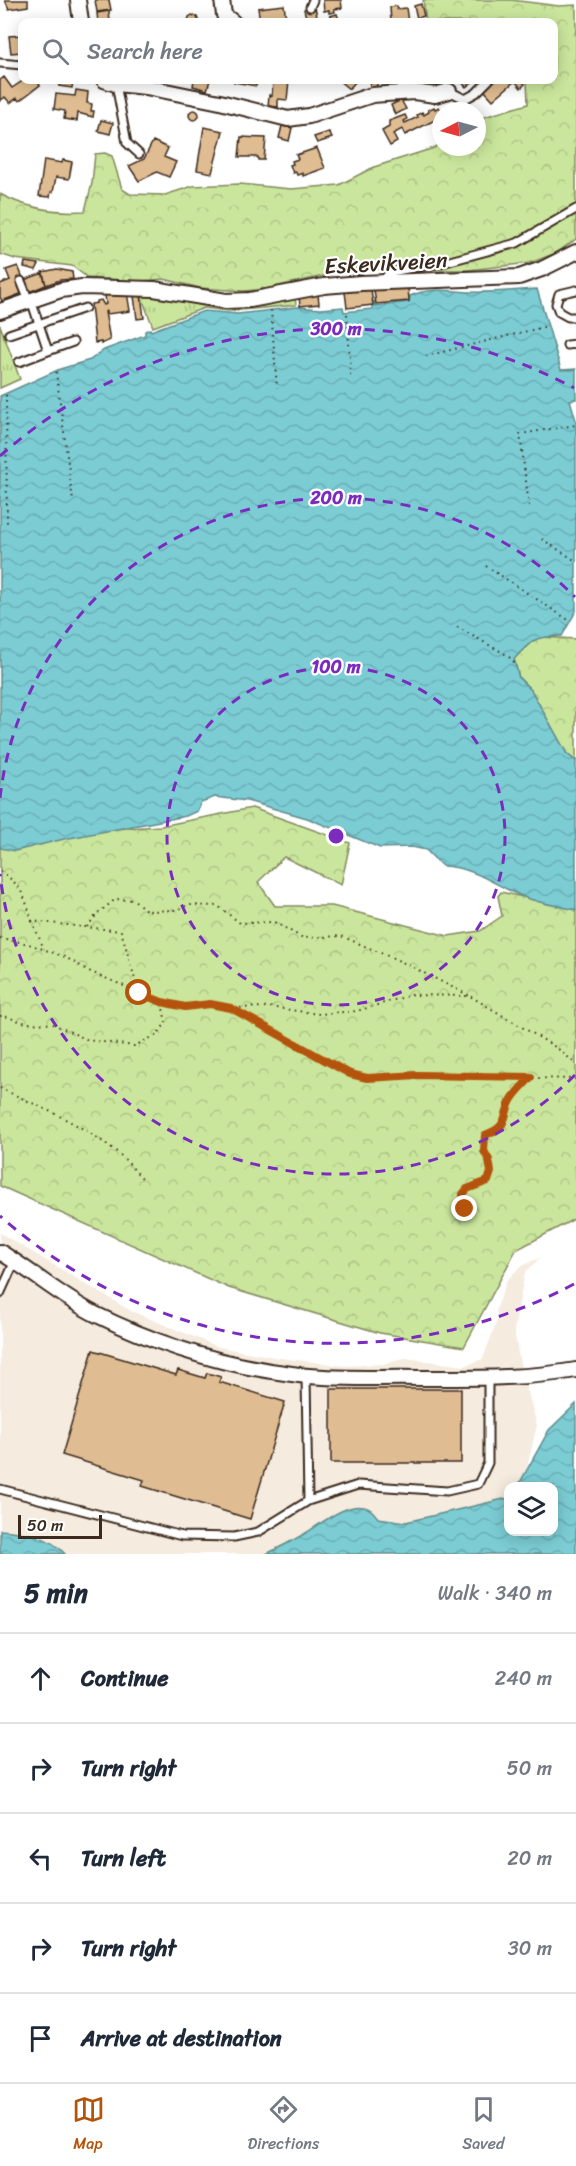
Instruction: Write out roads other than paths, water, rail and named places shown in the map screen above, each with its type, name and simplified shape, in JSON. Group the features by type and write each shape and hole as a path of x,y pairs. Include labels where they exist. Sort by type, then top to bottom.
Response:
{"street":[{"path":"78,0 80,18"},
{"path":"222,0 224,15 228,18"},
{"path":"124,84 288,119 309,116 372,95 414,92 435,95 448,91"},
{"name":"Eskevikveien","path":"0,311 61,290 82,287 154,290 226,301 250,300 324,286 519,277 542,269 576,252"},
{"path":"0,1252 93,1313 138,1333 207,1356 267,1370 306,1376 488,1378 539,1377 576,1370"},
{"path":"560,1373 576,1363"}],"lane":[{"path":"0,63 18,65"},
{"path":"111,84 127,143 140,154"},
{"path":"448,91 465,99 485,84"},
{"path":"381,282 390,272 446,262 517,243 576,209"},
{"path":"21,281 48,351"},
{"path":"576,290 559,294 556,304 559,312 568,317 576,317"},
{"path":"9,334 85,308"},
{"path":"19,362 73,342"},
{"path":"567,345 576,344"},
{"path":"0,1294 15,1261"},
{"path":"306,1376 308,1501"},
{"path":"0,1489 182,1536 234,1537 258,1532 308,1501 358,1485 447,1491 478,1484 488,1463 488,1378"}],"water":[{"path":"537,289 561,370 576,369 576,399 570,400 576,420 576,611 562,636 535,640 514,659 519,678 531,690 567,754 576,761 576,910 528,898 464,869 442,866 426,850 412,847 380,848 307,818 247,801 215,797 201,802 197,811 186,816 64,839 15,851 0,848 0,396 60,369 90,360 104,350 145,335 145,331 150,329 151,331 204,311 238,314 298,307 321,309 343,307 344,312 372,309 372,301 375,306 409,302 410,296 432,291 487,292"},
{"path":"576,1404 576,1554 266,1554 299,1537 340,1511 356,1507 369,1508 378,1518 406,1522 504,1499 504,1536 558,1536 558,1482 520,1482 549,1430"},
{"path":"0,1530 27,1533 44,1539 65,1554 0,1554"}]}
